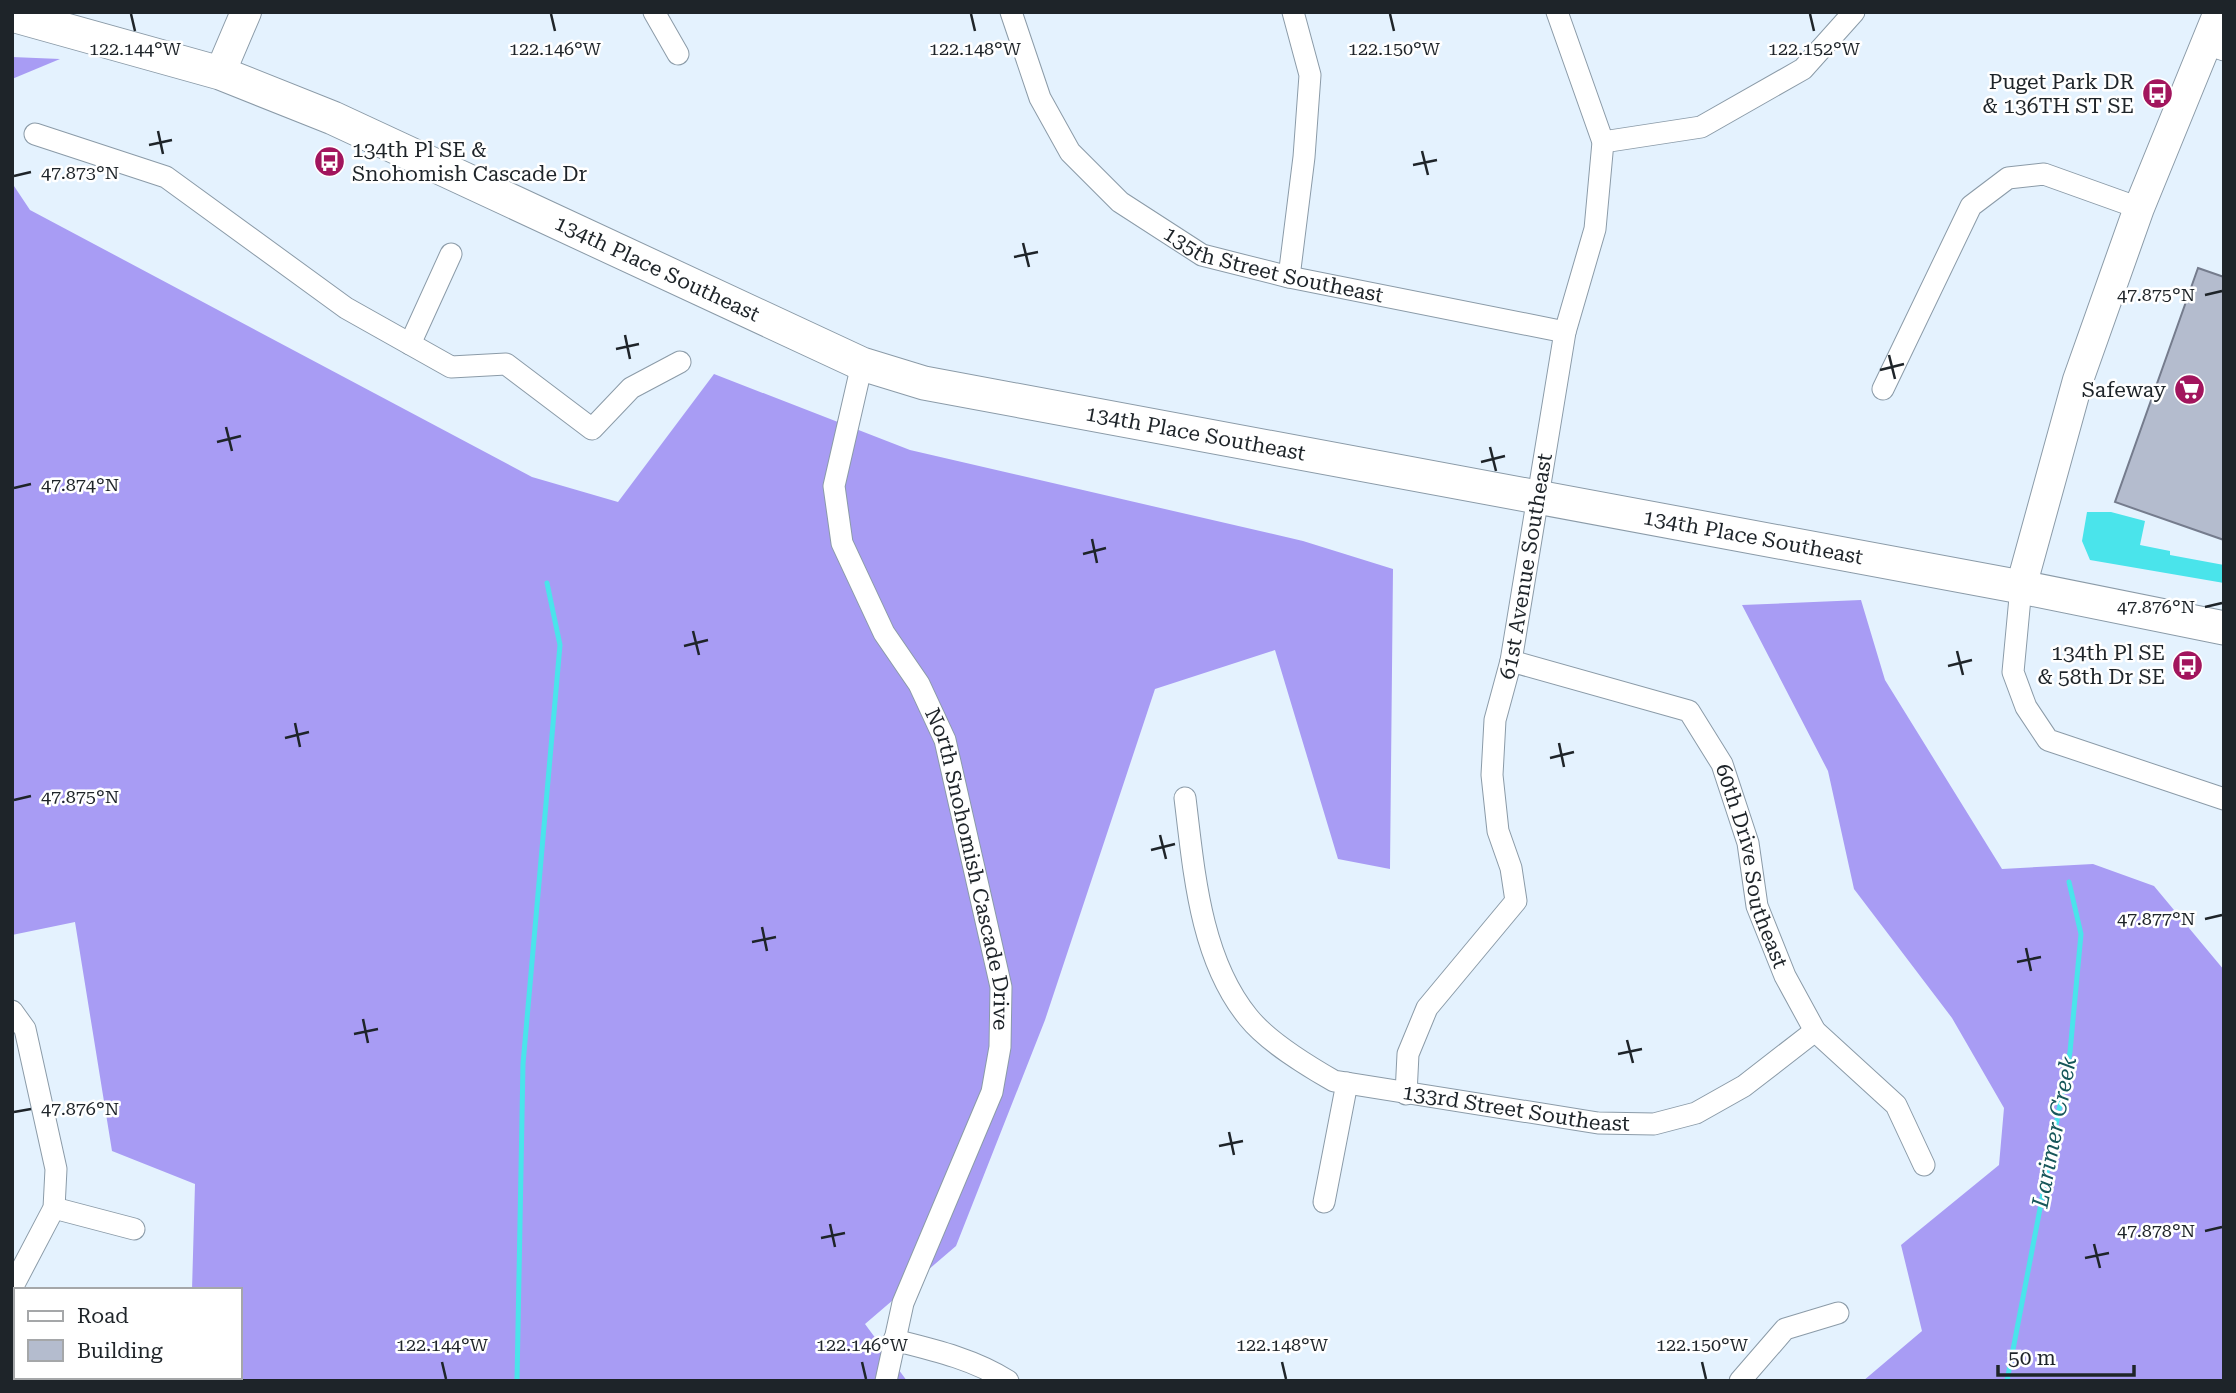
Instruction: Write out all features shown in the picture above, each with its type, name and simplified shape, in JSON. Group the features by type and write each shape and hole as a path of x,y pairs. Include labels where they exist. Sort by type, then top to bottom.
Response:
{"main road":[{"name":"134th Place Southeast","path":"12,15 220,72 344,122 862,364 924,383 2021,587 2224,628"}],"street":[{"path":"220,72 246,12"},
{"path":"654,12 678,54"},
{"name":"135th Street Southeast","path":"1011,12 1040,98 1070,152 1120,202 1202,255 1289,277 1565,332"},
{"path":"1289,277 1304,157 1310,75 1293,12"},
{"name":"61st Avenue Southeast","path":"1406,1094 1408,1054 1427,1008 1517,901 1511,868 1499,831 1492,775 1495,720 1511,661 1565,332 1595,229 1603,142 1557,12"},
{"path":"1603,142 1701,127 1803,69 1854,12"},
{"path":"2219,12 2215,47 2139,208 2078,380 2021,587 2013,673 2026,707 2048,740 2224,799"},
{"path":"35,134 166,177 346,308 451,367 506,364 592,429 631,388 680,362"},
{"path":"1883,389 1972,206 2008,178 2044,174 2139,208"},
{"path":"410,344 452,254"},
{"name":"North Snohomish Cascade Drive","path":"862,364 834,486 842,544 884,633 919,684 945,740 1001,987 1000,1047 992,1092 903,1303 886,1381"},
{"name":"60th Drive Southeast","path":"1511,661 1689,711 1721,764 1748,843 1757,906 1785,976 1815,1031 1896,1105 1924,1165"},
{"name":"133rd Street Southeast","path":"1185,798 1195,876 1210,942 1228,989 1249,1019 1300,1062 1334,1080 1406,1094 1598,1123 1654,1124 1696,1113 1744,1086 1815,1031"},
{"path":"12,1011 25,1028 56,1170 54,1208 14,1288"},
{"path":"1324,1202 1347,1083"},
{"path":"54,1208 134,1229"},
{"path":"1740,1381 1785,1329 1838,1313"},
{"path":"894,1340 947,1353 1008,1381"}],"shaded area":[{"path":"12,57 60,59 12,79"},
{"path":"12,183 30,210 532,477 618,502 714,374 910,450 1303,541 1393,569 1390,869 1338,859 1275,650 1155,689 1045,1020 956,1246 865,1324 907,1381 190,1381 242,1379 242,1288 192,1288 195,1184 112,1151 75,922 12,935"},
{"path":"1861,600 1885,680 2002,869 2093,864 2154,886 2224,970 2224,1381 1863,1381 1922,1331 1901,1245 1999,1165 2004,1108 1952,1018 1854,889 1828,771 1742,605"}],"water":[{"path":"2087,512 2111,512 2145,521 2140,545 2170,551 2170,555 2224,565 2224,583 2090,560 2082,541"}],"building":[{"name":"Safeway","path":"2198,268 2224,277 2224,540 2115,502"}],"waterway":[{"path":"517,1381 523,1064 560,645 547,583"},
{"name":"Larimer Creek","path":"2007,1381 2070,1052 2081,934 2069,882"}],"place":[{"name":"Puget Park DR & 136TH ST SE","path":"2157,94"},
{"name":"134th Pl SE & Snohomish Cascade Dr","path":"329,162"},
{"name":"Safeway","path":"2189,390"},
{"name":"134th Pl SE & 58th Dr SE","path":"2188,665"}]}
